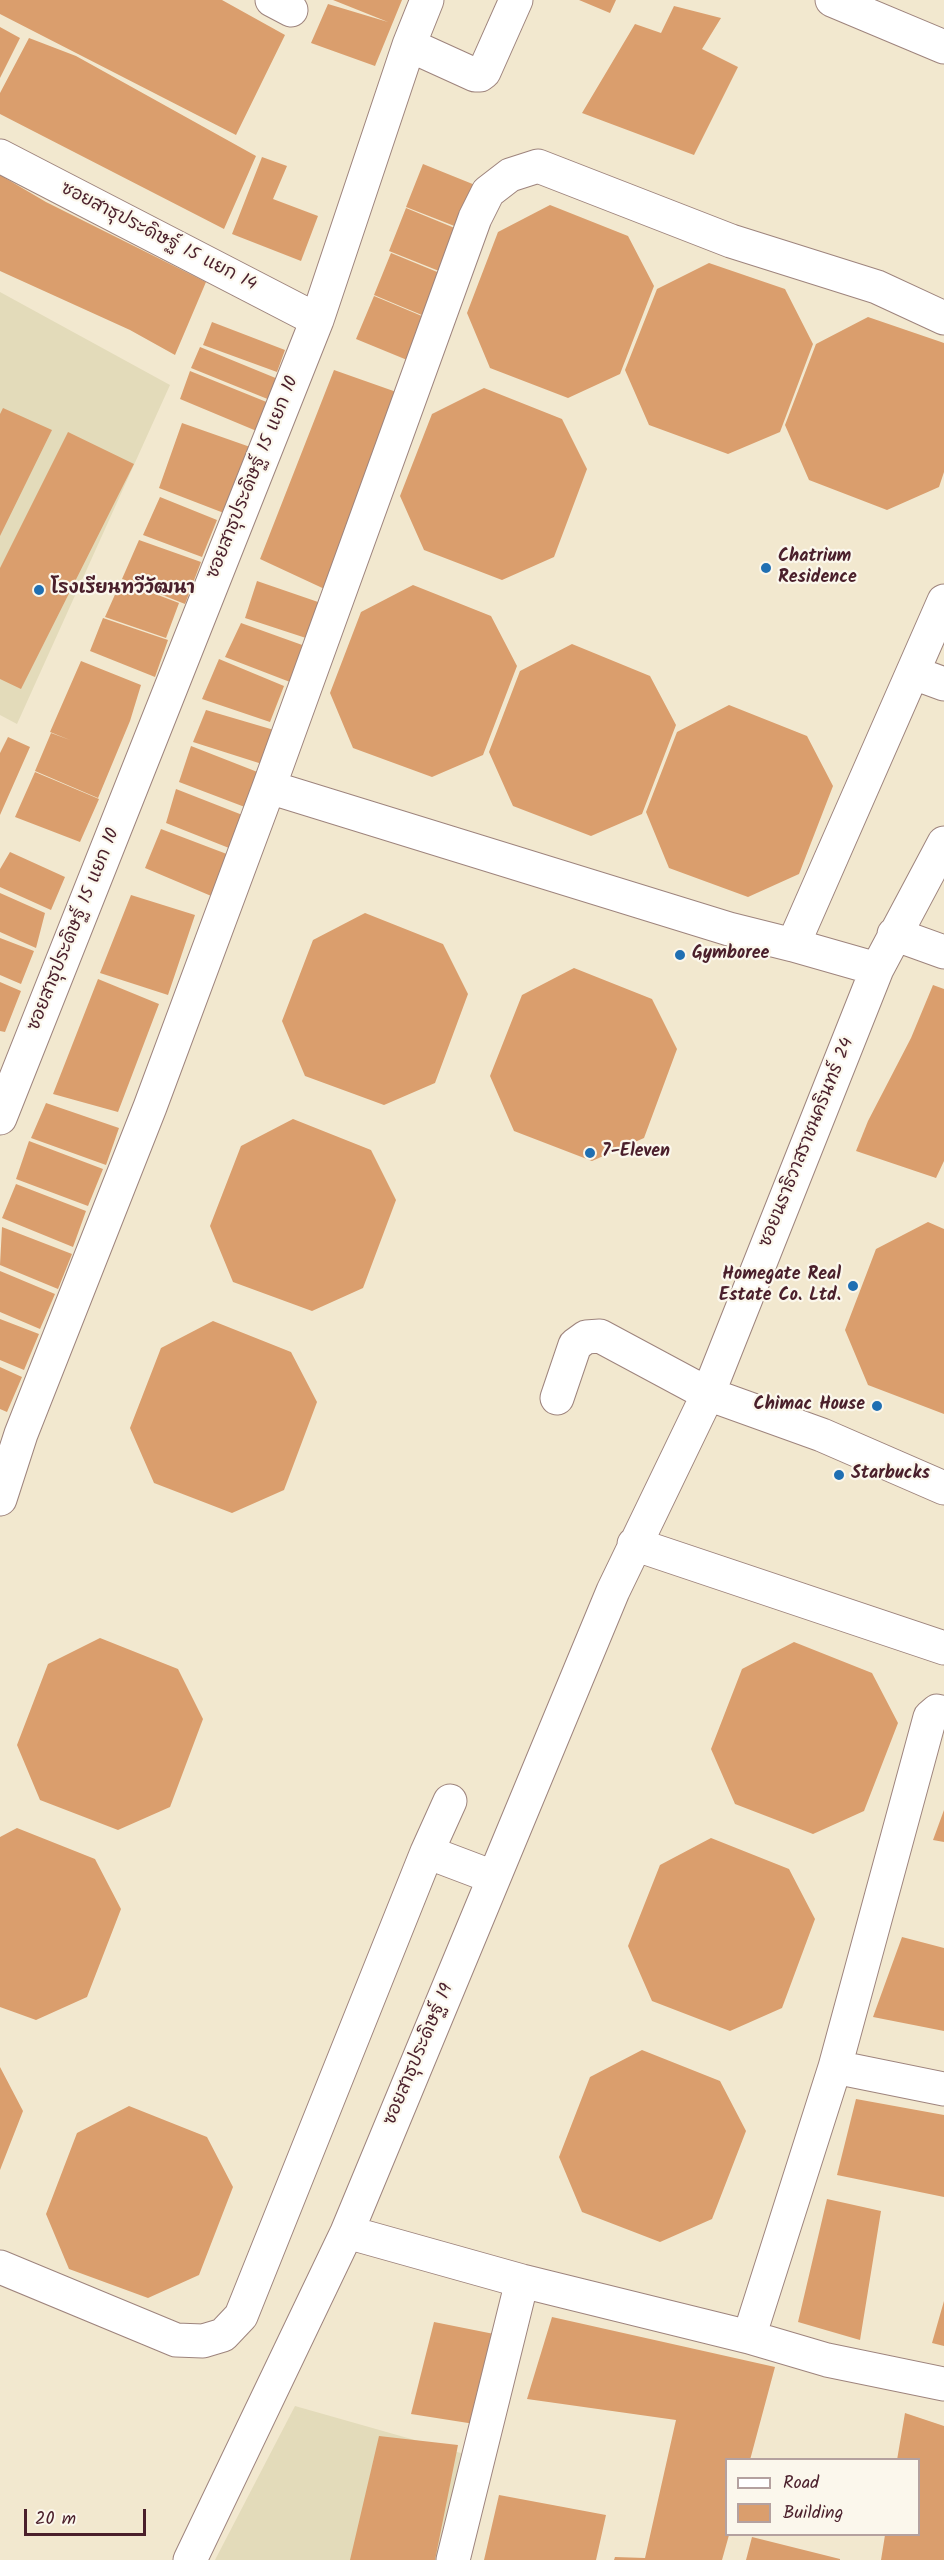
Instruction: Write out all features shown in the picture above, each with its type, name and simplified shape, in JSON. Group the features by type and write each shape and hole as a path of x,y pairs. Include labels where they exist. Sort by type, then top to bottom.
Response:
{"street":[{"name":"ซอยสาธุประดิษฐ์ 15 แยก 10","path":"0,1118 316,320 409,45 427,0"},
{"path":"409,45 475,75 480,75 484,72 516,0"},
{"path":"832,0 944,47"},
{"name":"ซอยสาธุประดิษฐ์ 15 แยก 14","path":"0,156 316,320"},
{"path":"0,1499 21,1434 150,1107 269,787 475,218 488,192 510,175 538,166 731,241 877,287 944,318"},
{"path":"794,945 929,679 944,601"},
{"path":"269,787 729,929 877,969"},
{"name":"ซอยนราธิวาสราชนครินทร์ 24","path":"634,1544 708,1394 877,969 944,843"},
{"path":"894,934 944,952"},
{"path":"557,1398 575,1345 580,1340 600,1336 708,1394 822,1435 944,1488"},
{"path":"634,1544 944,1648"},
{"name":"ซอยสาธุประดิษฐ์ 19","path":"190,2560 347,2232 634,1544"},
{"path":"749,2337 835,2067 930,1717 937,1711 944,1713"},
{"path":"0,2267 176,2340 204,2341 223,2334 242,2316 427,1852 450,1801"},
{"path":"427,1852 494,1877"},
{"path":"835,2067 944,2089"},
{"path":"347,2232 522,2281 749,2337 826,2360 944,2384"},
{"path":"453,2560 522,2281"}],"shaded area":[{"name":"โรงเรียนทวีวัฒนา","path":"0,292 170,385 17,724 0,715"},
{"path":"295,2406 464,2454 441,2560 215,2560"}],"building":[{"path":"0,0 222,0 285,35 236,135 0,14"},
{"path":"333,0 402,0 375,66 311,43 328,4 388,22"},
{"path":"579,0 616,0 610,13"},
{"path":"674,6 721,18 702,49 738,67 694,155 582,113 635,24 661,33"},
{"path":"0,27 20,38 0,78"},
{"path":"29,38 76,56 256,156 224,229 0,114 0,93"},
{"path":"262,157 287,166 273,199 318,216 301,261 232,234"},
{"path":"423,164 480,187 462,229 406,207"},
{"path":"0,175 46,202 206,282 175,355 130,330 0,271"},
{"path":"550,205 628,236 654,286 620,374 568,398 490,368 467,313 498,232"},
{"path":"406,208 462,231 444,273 389,251"},
{"path":"391,253 447,276 429,318 374,295"},
{"path":"709,263 785,289 813,344 780,432 728,454 649,425 625,370 657,289"},
{"path":"374,296 429,319 412,362 356,339"},
{"path":"868,317 944,343 944,472 939,487 887,510 809,480 785,425 816,344"},
{"path":"212,322 285,350 277,372 203,345"},
{"path":"200,347 278,379 270,400 191,368"},
{"path":"334,370 402,394 331,592 260,559"},
{"path":"190,371 269,403 259,432 180,399"},
{"path":"484,388 562,419 587,469 554,557 502,580 424,550 400,496 432,414"},
{"path":"3,408 52,430 0,536 0,414"},
{"path":"182,423 253,448 229,515 159,488"},
{"path":"68,432 134,464 21,689 0,679 0,568"},
{"path":"160,497 217,520 202,557 143,535"},
{"path":"139,540 201,562 185,604 122,579"},
{"path":"121,581 179,603 166,638 105,617"},
{"path":"257,581 321,603 312,640 245,618"},
{"path":"413,585 491,616 517,666 483,755 432,777 353,748 330,693 361,612"},
{"path":"103,618 168,640 155,677 90,651"},
{"path":"241,623 305,646 290,682 225,657"},
{"path":"572,644 650,676 676,725 642,814 591,836 513,806 489,752 520,671"},
{"path":"219,659 284,686 270,722 202,699"},
{"path":"81,661 141,685 130,721 98,798 35,771 51,733 70,740 50,732"},
{"path":"729,705 807,736 833,786 799,874 748,897 669,868 646,812 677,732"},
{"path":"206,710 274,730 262,764 193,742"},
{"path":"8,737 30,747 0,815 0,753"},
{"path":"191,746 260,773 250,809 179,782"},
{"path":"35,772 99,799 80,842 15,817"},
{"path":"176,789 245,816 234,850 166,823"},
{"path":"161,829 232,856 216,898 145,868"},
{"path":"10,852 65,877 51,910 0,887 0,869"},
{"path":"0,893 45,913 36,948 0,932"},
{"path":"131,895 195,915 168,995 100,973"},
{"path":"365,913 443,944 468,994 435,1083 384,1105 305,1076 282,1021 313,940"},
{"path":"0,938 34,951 21,984 0,975"},
{"path":"574,968 652,999 677,1049 644,1138 592,1161 514,1131 490,1076 522,995"},
{"path":"98,979 159,1004 118,1112 53,1094"},
{"path":"0,982 21,991 5,1032 0,1031"},
{"path":"933,985 944,989 944,1161 936,1178 856,1151 868,1121 911,1038"},
{"path":"46,1103 119,1128 106,1165 31,1138"},
{"path":"293,1119 371,1150 396,1200 363,1288 312,1311 233,1282 210,1226 241,1146"},
{"path":"29,1141 103,1169 88,1206 16,1179"},
{"path":"16,1184 86,1211 73,1247 2,1218"},
{"path":"928,1222 944,1229 944,1414 868,1385 845,1330 876,1249"},
{"path":"2,1227 72,1254 58,1289 0,1265"},
{"path":"0,1271 55,1294 40,1329 0,1312"},
{"path":"0,1319 39,1334 24,1370 0,1360"},
{"path":"213,1321 291,1352 317,1402 284,1490 232,1513 154,1483 130,1428 161,1348"},
{"path":"0,1367 22,1377 7,1412 0,1409"},
{"path":"100,1638 178,1669 203,1719 170,1807 118,1830 40,1800 17,1745 48,1664"},
{"path":"794,1642 872,1673 898,1723 864,1811 813,1834 735,1804 711,1749 742,1669"},
{"path":"944,1810 944,1842 933,1840"},
{"path":"17,1828 95,1859 121,1909 87,1997 36,2020 0,2007 0,1837"},
{"path":"711,1838 789,1869 815,1919 782,2008 730,2031 652,2001 628,1946 660,1865"},
{"path":"902,1937 944,1948 944,2031 873,2017"},
{"path":"642,2050 720,2081 746,2131 712,2219 660,2242 582,2212 559,2157 590,2077"},
{"path":"0,2067 23,2111 0,2170"},
{"path":"856,2099 944,2115 944,2197 837,2175"},
{"path":"129,2106 207,2137 233,2187 199,2275 148,2298 69,2269 46,2214 77,2133"},
{"path":"827,2199 881,2211 860,2340 798,2322"},
{"path":"944,2301 944,2346 932,2343"},
{"path":"552,2317 775,2367 751,2458 725,2458 725,2536 729,2536 722,2560 614,2560 615,2557 645,2558 676,2420 527,2399"},
{"path":"434,2322 519,2339 500,2428 411,2414"},
{"path":"905,2413 944,2426 944,2560 881,2560 885,2536 920,2536 920,2458 897,2458"},
{"path":"379,2436 458,2445 435,2560 350,2560"},
{"path":"499,2495 606,2515 596,2560 484,2560"},
{"path":"752,2537 840,2559 840,2560 746,2560"}],"place":[{"name":"Chatrium Residence","path":"766,568"},
{"name":"โรงเรียนทวีวัฒนา","path":"39,590"},
{"name":"Gymboree","path":"680,955"},
{"name":"7-Eleven","path":"590,1153"},
{"name":"Homegate Real Estate Co. Ltd.","path":"853,1286"},
{"name":"Chimac House","path":"877,1406"},
{"name":"Starbucks","path":"839,1475"}]}
